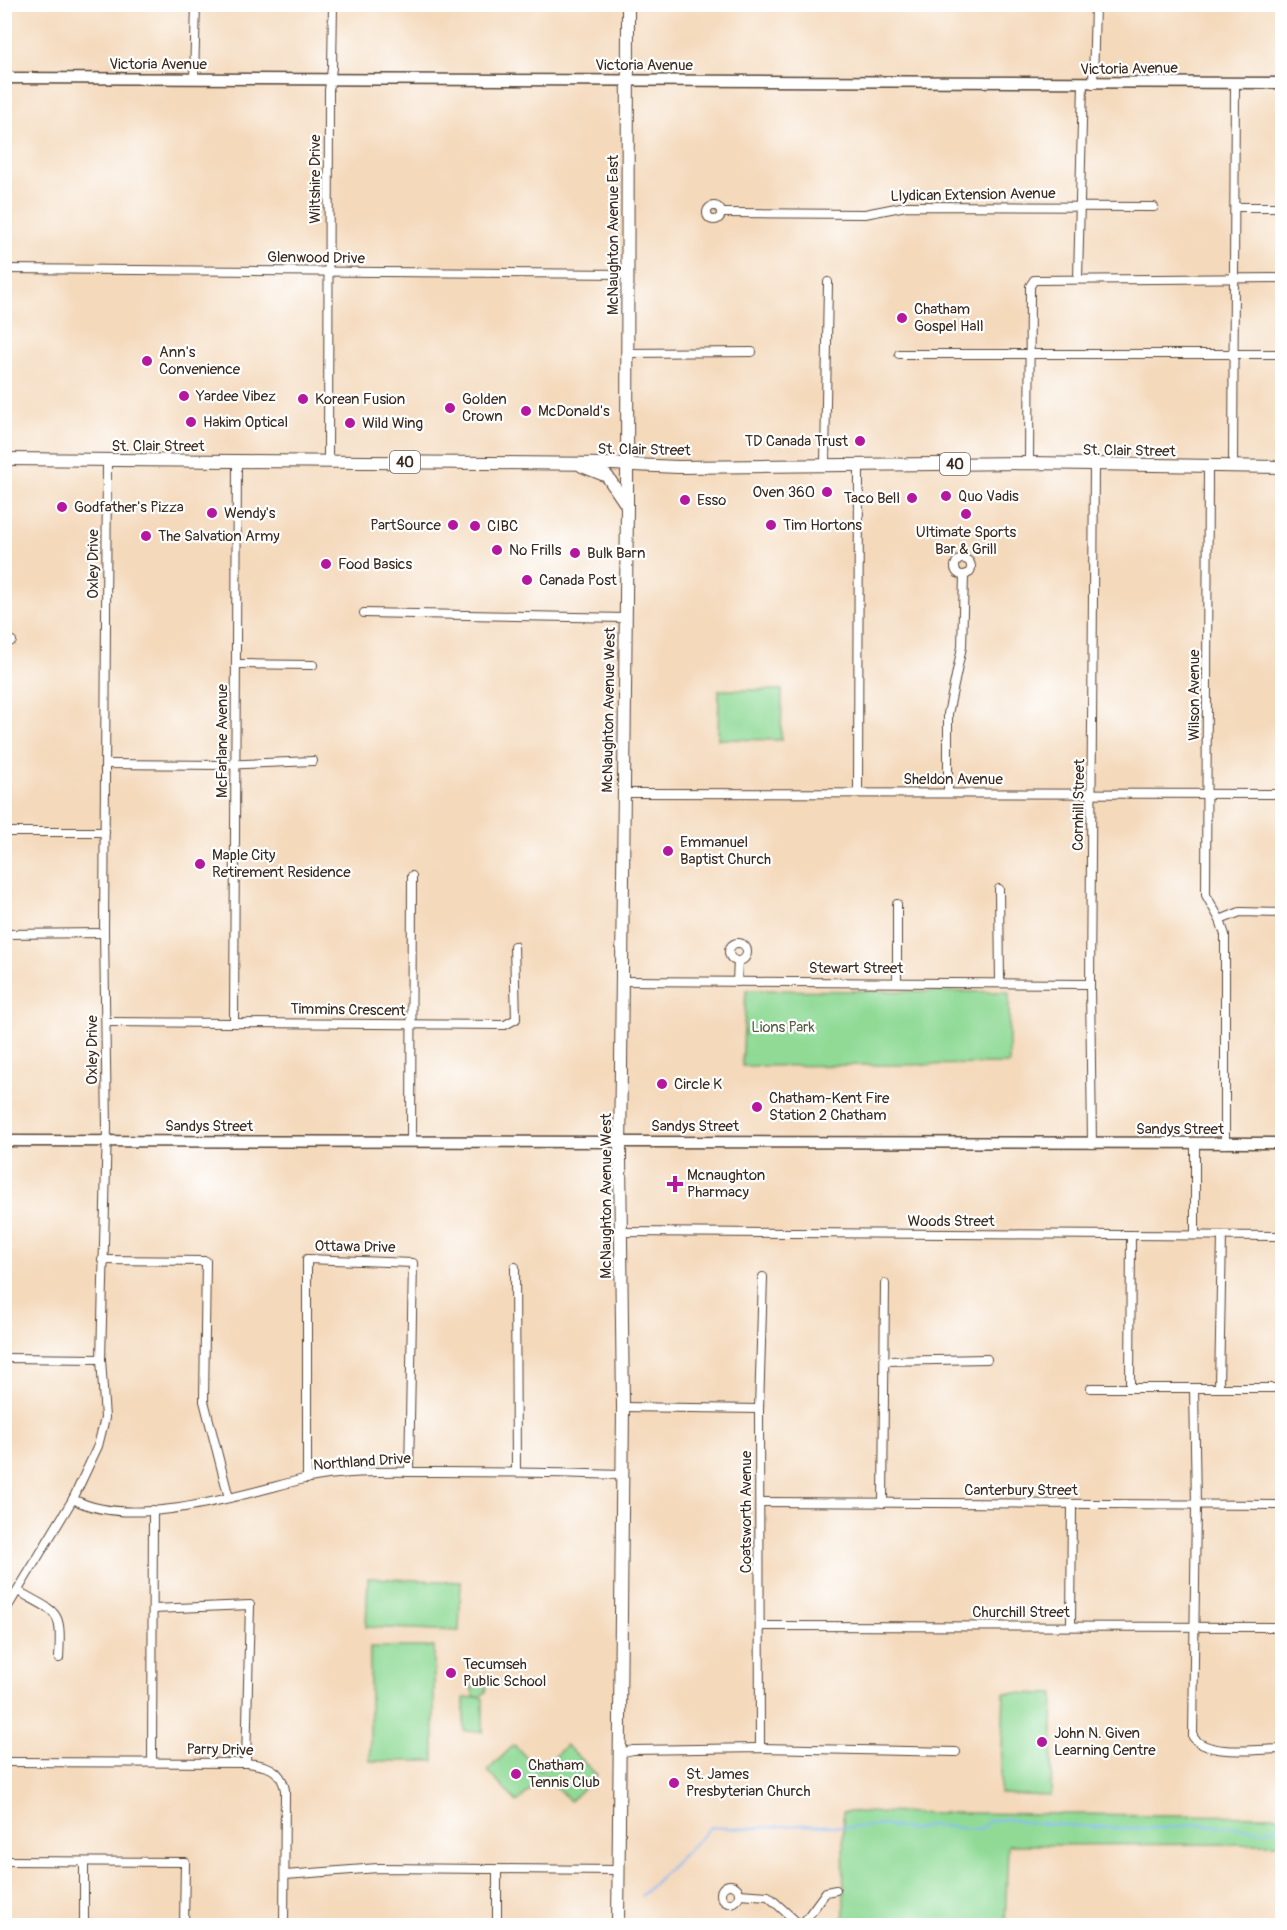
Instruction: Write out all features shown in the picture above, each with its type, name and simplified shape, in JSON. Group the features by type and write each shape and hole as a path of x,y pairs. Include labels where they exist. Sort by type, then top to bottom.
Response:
{"main road":[{"name":"McNaughton Avenue East","path":"627,4 627,466"},
{"name":"St. Clair Street","path":"4,459 627,466 1029,463 1094,466 1282,467"},
{"path":"573,464 597,470 607,476 627,505"},
{"name":"McNaughton Avenue West","path":"618,1926 622,1474 620,1232 627,466"}],"street":[{"path":"194,79 196,4"},
{"name":"Wiltshire Drive","path":"328,462 330,80 333,4"},
{"path":"1078,278 1080,206 1095,4"},
{"name":"Victoria Avenue","path":"4,78 1282,83"},
{"path":"1233,467 1235,83"},
{"name":"Llydican Extension Avenue","path":"722,213 865,214 906,206 1154,207"},
{"path":"1235,207 1282,207"},
{"name":"Glenwood Drive","path":"4,268 628,274"},
{"path":"1029,463 1029,286 1034,280 1282,278"},
{"path":"825,464 828,282"},
{"path":"628,353 752,352"},
{"path":"899,354 1282,354"},
{"name":"Oxley Drive","path":"4,1613 73,1499 98,1446 105,1418 101,1359 107,1141 104,933 107,461"},
{"name":"McFarlane Avenue","path":"234,1022 237,461"},
{"path":"858,792 859,465"},
{"name":"Cornhill Street","path":"1092,1144 1090,984 1094,466"},
{"name":"Wilson Avenue","path":"1208,467 1206,895 1220,920 1225,935 1225,1144"},
{"path":"948,793 948,714 962,647 964,576"},
{"path":"364,613 625,618"},
{"path":"236,664 313,665"},
{"path":"106,765 313,761"},
{"name":"Sheldon Avenue","path":"623,793 1282,794"},
{"path":"4,832 105,832"},
{"path":"411,1141 412,876"},
{"path":"999,889 1000,983"},
{"path":"897,904 897,981"},
{"path":"1220,920 1240,912 1282,913"},
{"path":"4,934 104,933"},
{"name":"Timmins Crescent","path":"106,1022 505,1025 516,1019 514,946"},
{"path":"737,982 738,961"},
{"name":"Stewart Street","path":"623,981 1090,984"},
{"name":"Sandys Street","path":"4,1141 1282,1143"},
{"path":"1195,1144 1195,1235"},
{"name":"Woods Street","path":"620,1232 1282,1236"},
{"path":"1130,1386 1131,1235"},
{"path":"1219,1386 1222,1236"},
{"name":"Ottawa Drive","path":"307,1479 306,1259 413,1263 410,1472"},
{"path":"102,1260 206,1261 204,1401 229,1498"},
{"path":"515,1266 516,1472"},
{"name":"Coatsworth Avenue","path":"760,1748 759,1408 763,1277"},
{"path":"883,1503 885,1284"},
{"path":"4,1358 101,1359"},
{"path":"885,1361 987,1359"},
{"path":"1090,1388 1130,1386 1282,1388"},
{"path":"1194,1388 1196,1626 1193,1737 1198,1744 1210,1749 1282,1749"},
{"path":"622,1407 759,1408"},
{"name":"Northland Drive","path":"73,1499 92,1508 153,1510 190,1508 307,1479 340,1474 516,1472 622,1474"},
{"name":"Canterbury Street","path":"760,1502 1282,1505"},
{"path":"1071,1626 1072,1504"},
{"path":"152,1762 153,1510"},
{"path":"18,1591 55,1612 61,1628 59,1658"},
{"path":"153,1609 250,1605 246,1763"},
{"name":"Churchill Street","path":"760,1626 1282,1627"},
{"path":"620,1753 633,1750 760,1748 956,1752"},
{"name":"Parry Drive","path":"4,1762 246,1763 272,1768 284,1783 284,1926"},
{"path":"4,1861 185,1862 184,1926"},
{"path":"84,1862 84,1926"},
{"path":"285,1875 378,1868 618,1870"},
{"path":"497,1869 497,1926"},
{"path":"739,1894 768,1896 801,1926 826,1892 836,1890"}],"green space":[{"path":"719,690 782,690 781,740 718,739"},
{"name":"Lions Park","path":"746,990 1009,992 1009,1064 742,1066"},
{"path":"368,1578 461,1582 459,1631 366,1627"},
{"path":"370,1647 434,1647 434,1761 370,1761"},
{"path":"475,1684 487,1687 486,1692 479,1697 483,1698 483,1732 464,1731 464,1698 478,1697 474,1696 471,1687"},
{"path":"1004,1693 1054,1694 1051,1796 1000,1794"},
{"path":"514,1745 540,1771 566,1745 597,1775 570,1801 545,1776 517,1802 487,1771"},
{"path":"843,1812 1282,1816 1282,1844 1008,1845 1005,1925 844,1925"}],"waterway":[{"path":"641,1896 711,1827 742,1829 801,1825 864,1827 882,1825 913,1830 931,1825 981,1829 989,1821 1005,1819 1114,1828 1164,1828 1196,1824 1265,1830 1282,1826"}],"place":[{"name":"Chatham Gospel Hall","path":"902,318"},
{"name":"Ann's Convenience","path":"147,361"},
{"name":"Yardee Vibez","path":"184,396"},
{"name":"Korean Fusion","path":"303,399"},
{"name":"Golden Crown","path":"450,408"},
{"name":"McDonald's","path":"526,411"},
{"name":"Hakim Optical","path":"191,422"},
{"name":"Wild Wing","path":"350,423"},
{"name":"TD Canada Trust","path":"860,441"},
{"name":"Oven 360","path":"827,492"},
{"name":"Quo Vadis","path":"946,496"},
{"name":"Taco Bell","path":"912,498"},
{"name":"Esso","path":"685,500"},
{"name":"Godfather's Pizza","path":"62,507"},
{"name":"Wendy's","path":"212,513"},
{"name":"Ultimate Sports Bar & Grill","path":"966,514"},
{"name":"PartSource","path":"453,525"},
{"name":"Tim Hortons","path":"771,525"},
{"name":"CIBC","path":"475,526"},
{"name":"The Salvation Army","path":"146,536"},
{"name":"No Frills","path":"497,550"},
{"name":"Bulk Barn","path":"575,553"},
{"name":"Food Basics","path":"326,564"},
{"name":"Canada Post","path":"527,580"},
{"name":"Emmanuel Baptist Church","path":"668,851"},
{"name":"Maple City Retirement Residence","path":"200,864"},
{"name":"Circle K","path":"662,1084"},
{"name":"Chatham-Kent Fire Station 2 Chatham","path":"757,1107"},
{"name":"Mcnaughton Pharmacy","path":"675,1184"},
{"name":"Tecumseh Public School","path":"451,1673"},
{"name":"John N. Given Learning Centre","path":"1042,1742"},
{"name":"Chatham Tennis Club","path":"516,1774"},
{"name":"St. James Presbyterian Church","path":"674,1783"}]}
